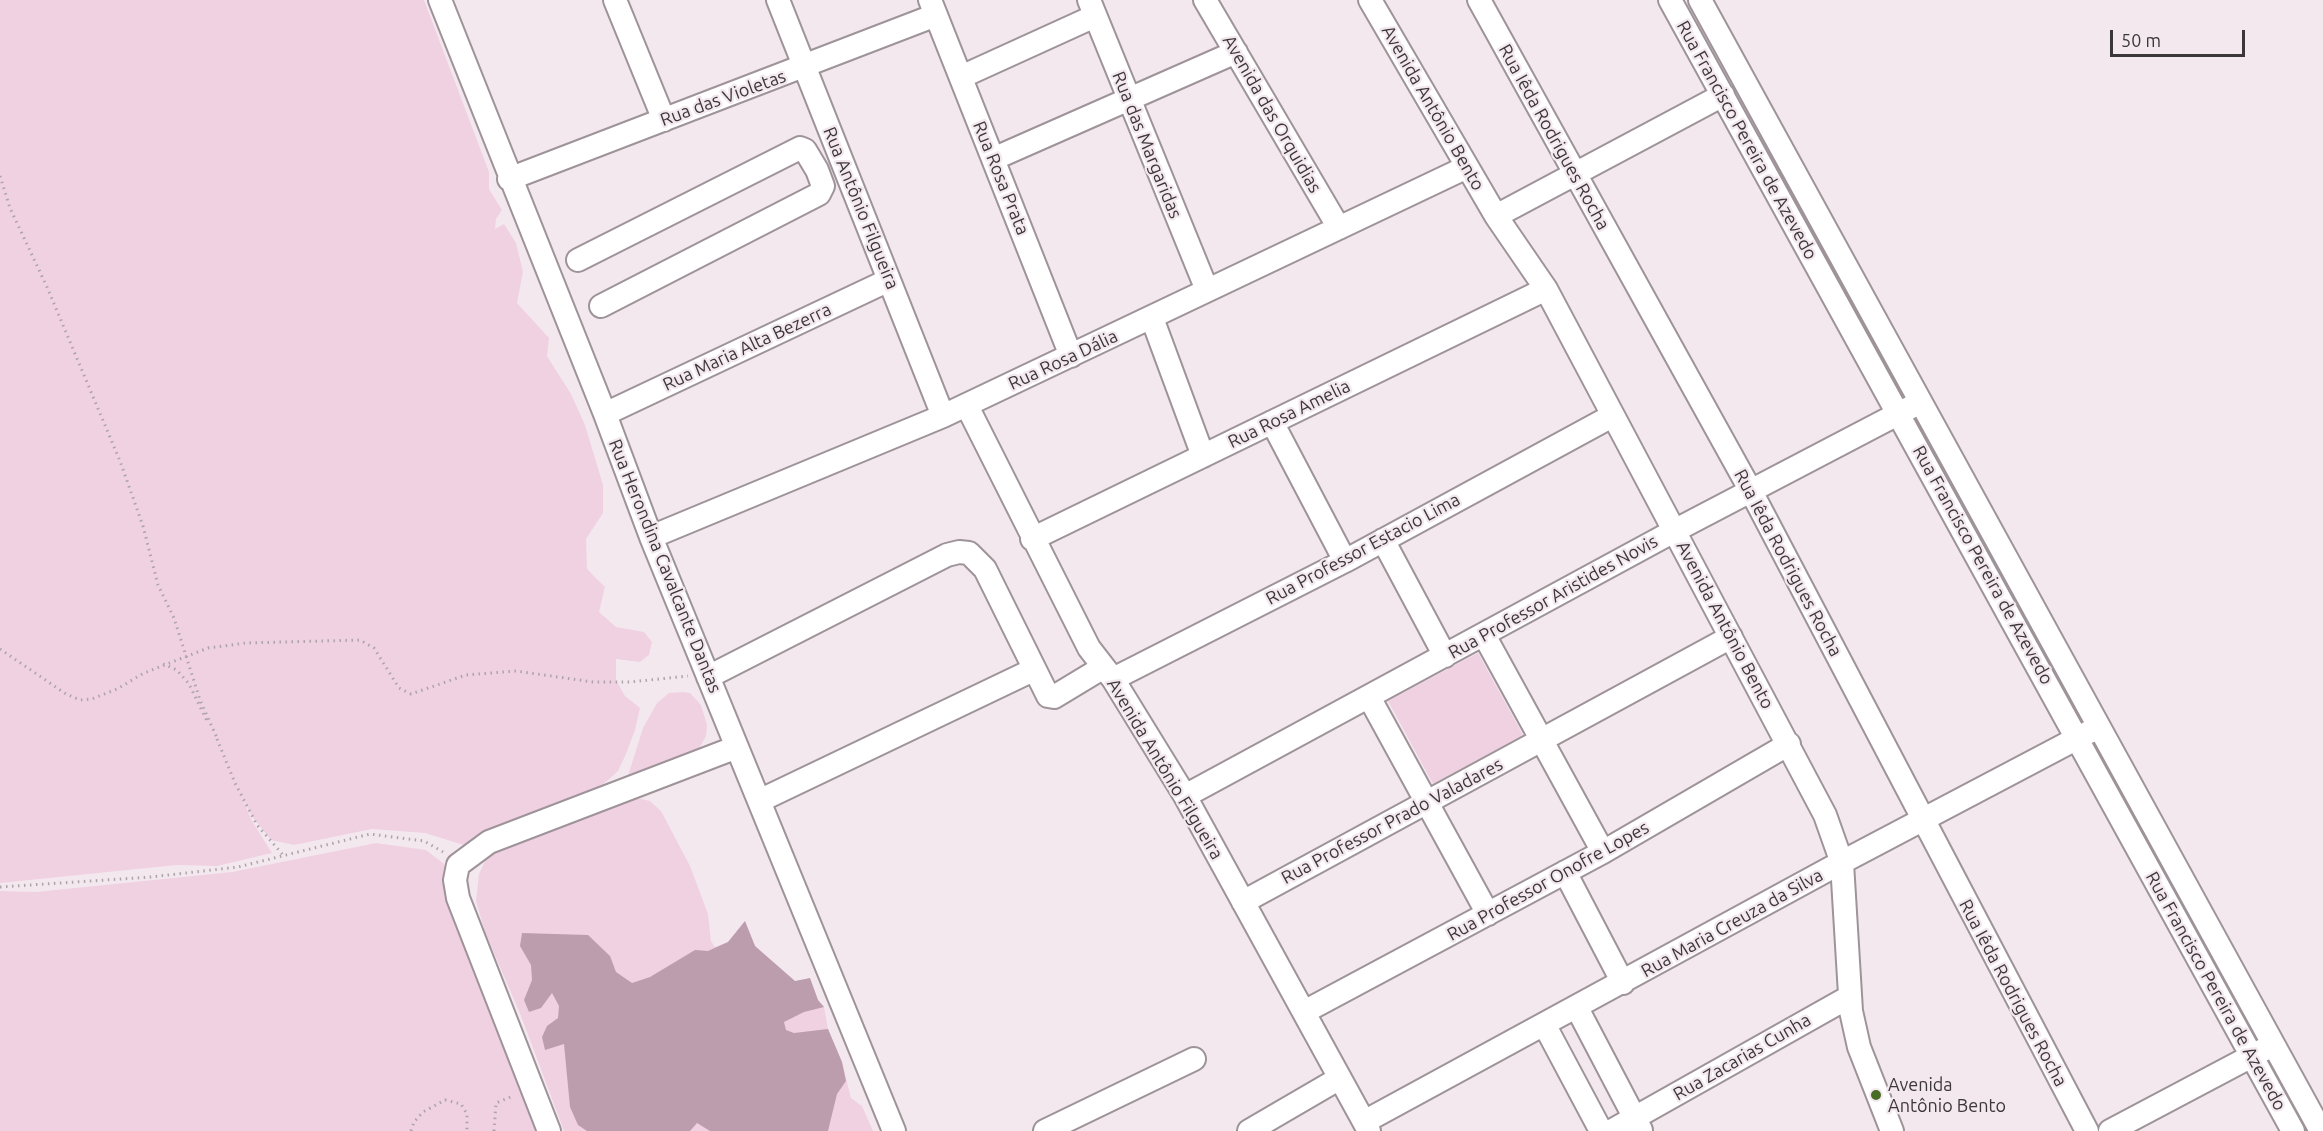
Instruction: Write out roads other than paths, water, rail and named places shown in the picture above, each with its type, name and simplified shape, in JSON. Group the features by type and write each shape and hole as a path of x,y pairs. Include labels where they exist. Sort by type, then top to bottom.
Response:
{"street":[{"name":"Rua Herondina Cavalcante Dantas","path":"440,0 509,179 605,414 651,537 894,1131"},
{"path":"615,0 664,120"},
{"name":"Rua Antônio Filgueira","path":"778,0 943,416"},
{"name":"Avenida das Orquidias","path":"1205,0 1339,228"},
{"name":"Avenida Antônio Bento","path":"1370,0 1540,292 1784,747 1826,815 1836,866 1844,1000 1881,1128"},
{"name":"Rua Iêda Rodrigues Rocha","path":"1479,0 1752,493 2087,1131"},
{"name":"Rua Francisco Pereira de Azevedo","path":"1670,0 1900,413 2293,1131"},
{"name":"Rua Francisco Pereira de Azevedo","path":"1700,0 2321,1131"},
{"name":"Rua das Violetas","path":"509,179 805,67 933,7"},
{"name":"Rua Rosa Prata","path":"933,7 1071,356"},
{"path":"961,77 1092,8"},
{"name":"Rua das Margaridas","path":"1092,8 1206,290"},
{"path":"993,159 1236,52"},
{"path":"1496,216 1723,95"},
{"path":"578,260 800,148 805,150 817,170 823,186 819,194 601,306"},
{"path":"817,170 840,157"},
{"name":"Rua Rosa Dália","path":"651,537 966,406 1467,167"},
{"name":"Rua Maria Alta Bezerra","path":"605,414 889,280"},
{"name":"Rua Rosa Amelia","path":"1032,539 1540,292"},
{"path":"1152,318 1203,456"},
{"name":"Rua Professor Aristides Novis","path":"1185,796 1669,534 1752,493 1922,401"},
{"name":"Avenida Antônio Filgueira","path":"966,406 1032,539 1108,674 1185,796 1366,1127"},
{"name":"Rua Professor Estacio Lima","path":"1033,670 1050,698 1108,674 1345,561 1607,418"},
{"path":"1272,422 1345,561"},
{"path":"1383,540 1445,656"},
{"path":"708,677 947,555 969,553 985,569 1033,670 759,801"},
{"path":"1484,635 1604,852"},
{"name":"Rua Professor Prado Valadares","path":"1243,902 1726,640"},
{"path":"1369,697 1488,914"},
{"name":"Rua Maria Creuza da Silva","path":"1366,1127 1544,1024 2100,726"},
{"path":"549,1131 458,898 455,880 458,865 489,842 737,747"},
{"name":"Rua Professor Onofre Lopes","path":"1304,1012 1604,852 1784,747"},
{"path":"2151,872 2174,861"},
{"path":"1565,872 1623,983"},
{"name":"Rua Zacarias Cunha","path":"1611,1131 1639,1124 1844,1000"},
{"path":"1577,1008 1639,1124"},
{"path":"1544,1024 1601,1131"},
{"path":"2110,1131 2274,1044"},
{"path":"1045,1131 1194,1059"},
{"path":"1249,1131 1340,1078"}],"place":[{"name":"Avenida Antônio Bento","path":"1876,1095"}]}
